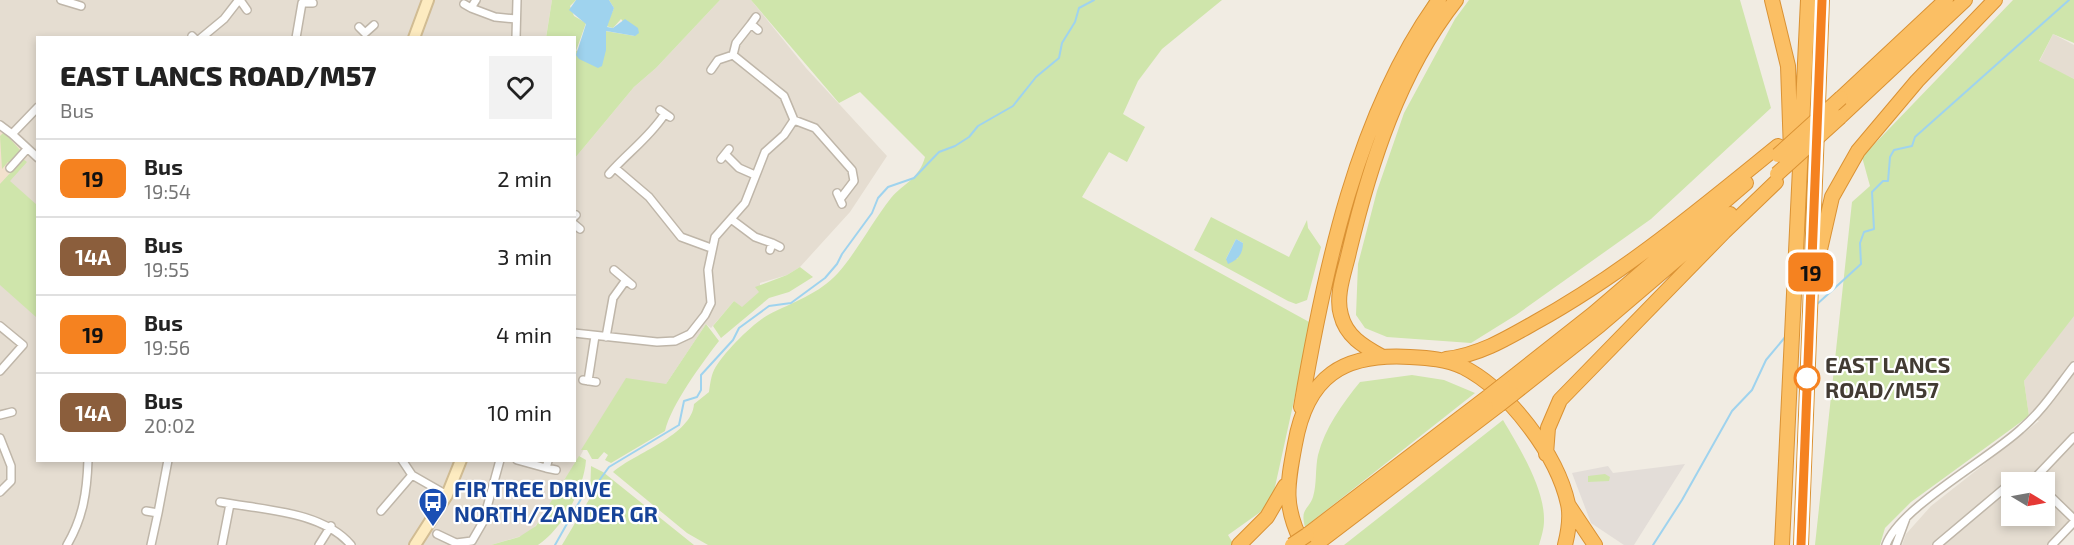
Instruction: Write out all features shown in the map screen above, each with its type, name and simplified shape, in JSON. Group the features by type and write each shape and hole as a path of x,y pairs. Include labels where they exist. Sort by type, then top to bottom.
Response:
{"highway":[{"path":"1308,542 1289,513 1287,481 1323,297 1355,175 1384,97 1401,61 1439,0"},
{"path":"1381,356 1359,343 1344,324 1339,304 1342,283 1380,141 1417,64 1443,16 1455,0"},
{"path":"1772,0 1788,66 1791,89 1792,229 1796,284"},
{"path":"1782,545 1794,336 1808,0"},
{"path":"1801,545 1822,0"},
{"path":"1508,390 1841,98 1946,0"},
{"path":"1546,454 1548,428 1560,400 1807,146 1965,0"},
{"path":"1810,309 1823,233 1835,190 1847,168 1878,126 1995,0"},
{"path":"1441,360 1478,353 1605,281 1778,151"},
{"path":"1292,545 1308,542 1508,390 1600,325 1777,178"},
{"path":"1792,545 1802,378 1808,342"},
{"path":"1298,424 1309,400 1324,380 1350,363 1381,356 1441,360 1460,366 1490,385 1521,416 1546,454 1568,504 1595,545"},
{"path":"1239,545 1267,517 1287,481"},
{"path":"1565,545 1568,504"}],"street":[{"path":"62,0 81,6"},
{"path":"415,36 428,0"},
{"path":"476,0 468,6 495,17 516,19"},
{"path":"516,36 517,0"},
{"path":"203,36 224,19 239,1 247,10"},
{"path":"68,12 70,3"},
{"path":"296,36 302,3 313,3"},
{"path":"733,55 736,43 754,20 758,30"},
{"path":"359,27 366,35 375,25"},
{"path":"711,70 717,60 733,55"},
{"path":"733,55 784,96 794,120 815,128 852,170 854,181 840,198"},
{"path":"12,134 36,109"},
{"path":"609,174 648,138 664,114"},
{"path":"576,333 666,342 681,340 690,334 711,303 708,270 711,248 719,231 745,203 765,152 779,140 794,120"},
{"path":"0,125 36,156"},
{"path":"10,168 27,149"},
{"path":"725,154 739,168 755,175"},
{"path":"615,168 649,197 681,237 711,248"},
{"path":"731,219 755,237 771,246 780,247"},
{"path":"606,337 613,298 629,282 614,270"},
{"path":"0,326 23,345 0,371"},
{"path":"589,381 594,336"},
{"path":"1886,545 1894,528 2020,431 2042,409 2074,366"},
{"path":"0,415 12,412"},
{"path":"2044,472 2074,437"},
{"path":"0,438 11,466 11,481 0,492"},
{"path":"67,545 78,528 87,490 88,462"},
{"path":"151,545 168,462"},
{"path":"403,462 412,475 447,495"},
{"path":"415,545 447,495 460,462"},
{"path":"437,534 456,543 472,541 483,522 499,462"},
{"path":"532,462 547,464 556,470"},
{"path":"380,512 412,475"},
{"path":"1937,545 2001,491"},
{"path":"2052,545 2074,520 2055,501"},
{"path":"220,502 319,521 331,526 351,545"},
{"path":"222,545 230,504"},
{"path":"146,511 158,513"},
{"path":"1896,545 1906,518"},
{"path":"319,545 331,526"}],"shaded area":[{"path":"0,0 552,0 546,36 36,36 36,462 576,462 576,157 634,87 656,68 720,0 751,0 806,68 887,156 850,212 800,267 787,275 760,283 760,292 742,308 734,301 711,328 706,324 666,384 601,420 547,513 528,534 491,545 0,545"},
{"path":"2053,34 2074,45 2074,79 2039,62"},
{"path":"0,129 28,156 0,184"},
{"path":"2074,315 2074,521 2051,545 1902,545 1906,534 1931,506 2039,421 2029,416 2024,381"},
{"path":"1685,464 1634,545 1624,545 1591,523 1572,473 1608,466 1613,473"}],"green space":[{"path":"552,0 576,0 570,6 574,16 586,23 576,51 576,36 546,36"},
{"path":"609,0 720,0 656,68 634,87 576,157 576,51 606,41 605,31 635,36 621,19 613,28 606,26 614,8"},
{"path":"751,0 1222,0 1162,49 1138,81 1123,114 1145,127 1127,162 1109,152 1082,197 1311,323 1273,496 1266,508 1228,535 1234,545 708,545 687,533 613,472 661,443 684,425 691,415 694,404 709,392 712,375 718,363 746,332 761,319 823,287 838,273 891,198 919,171 925,157 860,92 839,103"},
{"path":"1429,0 1434,0 1356,156 1354,154 1361,134 1378,94"},
{"path":"1469,0 1740,0 1771,108 1651,219 1516,315 1471,343 1387,337 1365,328 1356,315 1358,264 1377,191 1404,113 1455,19"},
{"path":"2013,0 2074,0 2074,43 2053,34 2039,61 2074,79 2074,316 2024,381 2029,416 1911,502 1885,528 1880,545 1815,545 1852,202 1870,186 1862,157"},
{"path":"4,132 20,150 10,164 8,162 2,169 0,136"},
{"path":"23,159 27,162 10,181 36,204 36,317 0,285 0,184"},
{"path":"1211,217 1289,257 1307,220 1308,228 1321,247 1307,300 1296,304 1194,250","holes":["1236,239 1243,243 1237,259 1226,259"]},
{"path":"800,267 813,277 789,292 769,298 721,338 713,326 734,301 742,307 759,292 755,287 787,275"},
{"path":"706,324 719,341 680,397 665,431 611,463 605,460 608,455 604,452 598,459 592,459 587,450 581,450 626,378 666,384"},
{"path":"1412,375 1444,380 1475,393 1305,527 1304,513 1314,492 1318,455 1325,435 1341,408 1360,382"},
{"path":"1503,420 1536,482 1544,521 1539,545 1344,545"},
{"path":"579,456 586,460 581,483 563,519 547,538 538,545 491,545 519,537 536,526"},
{"path":"591,466 603,472 694,545 562,545 590,498"},
{"path":"1605,474 1610,477 1609,481 1588,482 1588,476"}],"water":[{"path":"576,0 609,0 614,8 607,27 613,28 625,19 638,28 639,33 635,36 606,31 606,50 602,66 598,68 579,59 576,55 586,24 569,10"},
{"path":"1236,239 1243,243 1242,250 1235,261 1228,264 1226,259"}],"waterway":[{"path":"555,545 586,490 593,489 609,467 679,425 684,401 697,397 701,390 701,375 733,340 739,328 769,306 791,303 825,278 872,213 878,198 888,187 914,178 939,152 955,146 969,137 978,126 1013,106 1036,77 1059,58 1062,43 1075,22 1079,8 1094,0"},
{"path":"1815,306 1861,264 1860,243 1864,232 1874,229 1872,192 1883,181 1888,181 1890,157 1894,150 1912,146 1915,137 2069,0"},
{"path":"1653,545 1682,500 1732,411 1752,390 1766,360 1786,336"}],"bus line":[{"name":"19","path":"1801,545 1822,0"}],"place":[{"name":"EAST LANCS ROAD/M57","path":"1807,378"},
{"name":"FIR TREE DRIVE NORTH/ZANDER GR","path":"433,528"}]}
